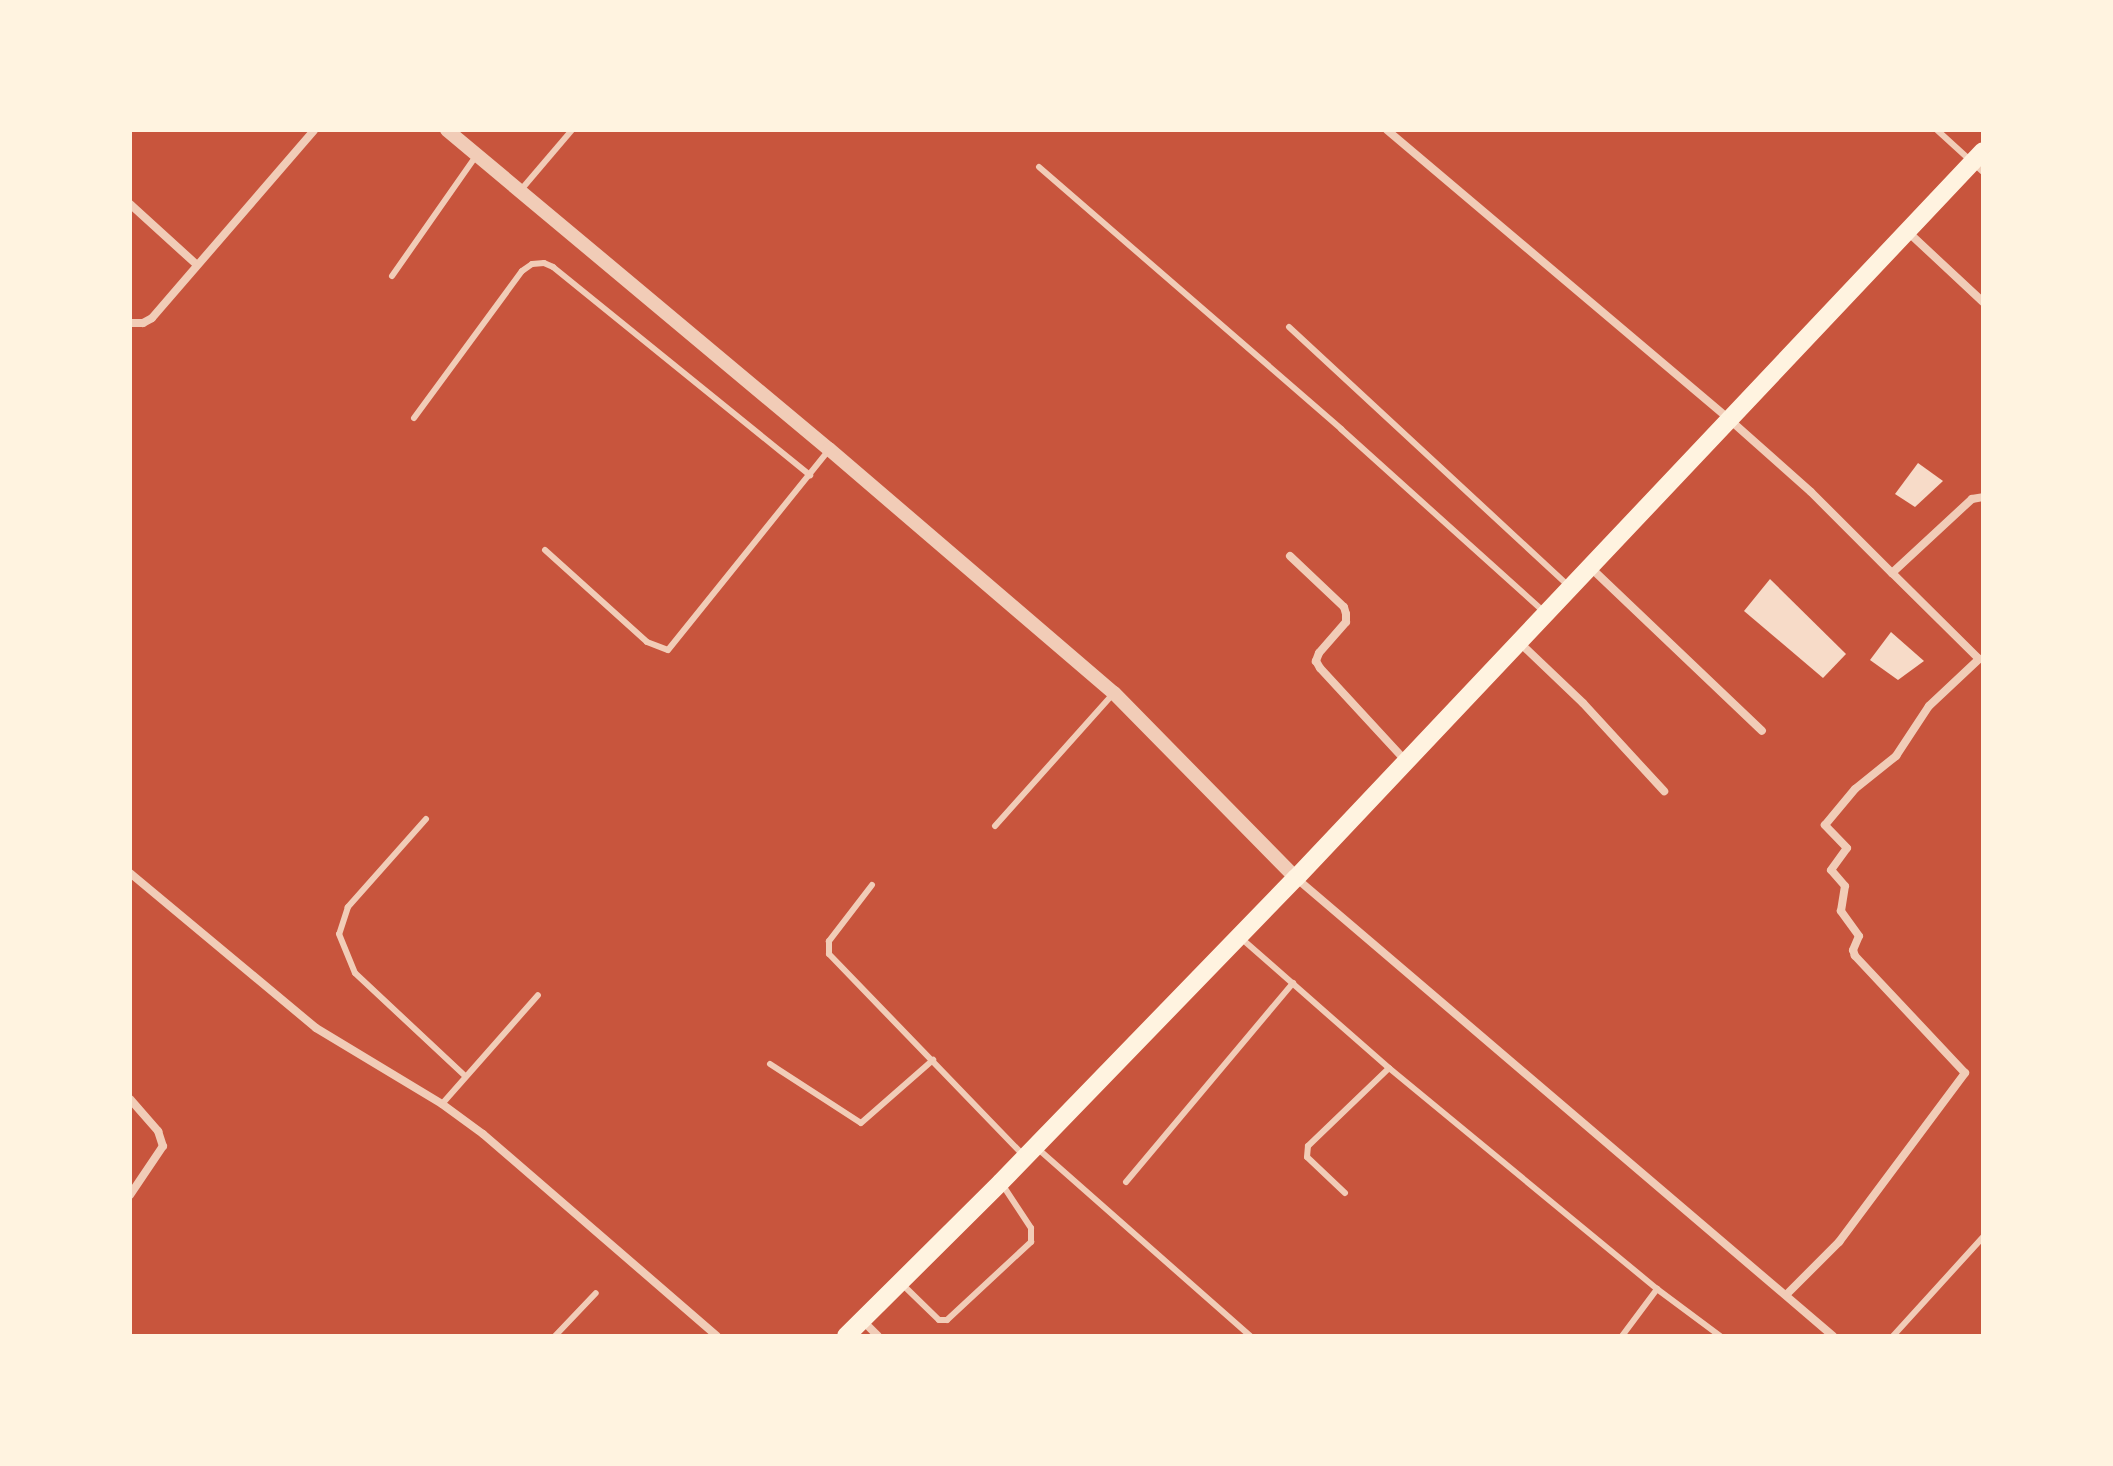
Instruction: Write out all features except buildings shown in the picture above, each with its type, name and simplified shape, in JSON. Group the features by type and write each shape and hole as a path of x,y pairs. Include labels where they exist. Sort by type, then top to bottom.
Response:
{"main road":[{"path":"846,1336 1001,1182 1296,878 1908,232 1979,162"}],"street":[{"path":"130,323 143,323 152,318 314,130"},
{"path":"447,130 829,449 1114,693 1296,878 1395,966 1833,1336"},
{"path":"1387,130 1811,492 1979,659 1929,706 1896,756 1855,789 1825,825 1847,848 1831,870 1845,886 1841,911 1859,936 1853,950 1855,956 1965,1073 1839,1242 1787,1294"},
{"path":"130,204 196,264"},
{"path":"1908,232 1983,302"},
{"path":"1892,573 1972,499 1983,497"},
{"path":"1290,556 1344,607 1346,614 1346,622 1319,653 1316,661 1406,761"},
{"path":"1591,568 1762,731"},
{"path":"1519,643 1583,703 1664,791"},
{"path":"130,873 316,1028 442,1104 483,1134 717,1336"},
{"path":"130,1099 158,1131 163,1146 130,1195"},
{"path":"863,1321 878,1336"}],"lane":[{"path":"520,192 572,130"},
{"path":"1937,130 1979,162"},
{"path":"392,276 476,156"},
{"path":"1039,167 1330,419 1546,614"},
{"path":"414,418 522,271 532,264 544,263 553,267 810,475"},
{"path":"1289,327 1571,589"},
{"path":"545,550 647,642 668,650 829,449"},
{"path":"995,826 1114,693"},
{"path":"426,819 348,907 339,934 355,973 465,1076"},
{"path":"872,885 829,941 829,954 933,1060 1030,1152 1250,1336"},
{"path":"1239,936 1389,1068 1657,1289 1720,1336"},
{"path":"1126,1182 1293,983"},
{"path":"442,1104 538,995"},
{"path":"770,1064 861,1123 933,1060"},
{"path":"1345,1193 1307,1157 1308,1146 1389,1068"},
{"path":"901,1283 939,1320 947,1320 1031,1242 1031,1228 1001,1182"},
{"path":"1893,1336 1983,1237"},
{"path":"1622,1336 1657,1289"},
{"path":"555,1336 596,1293"}]}
